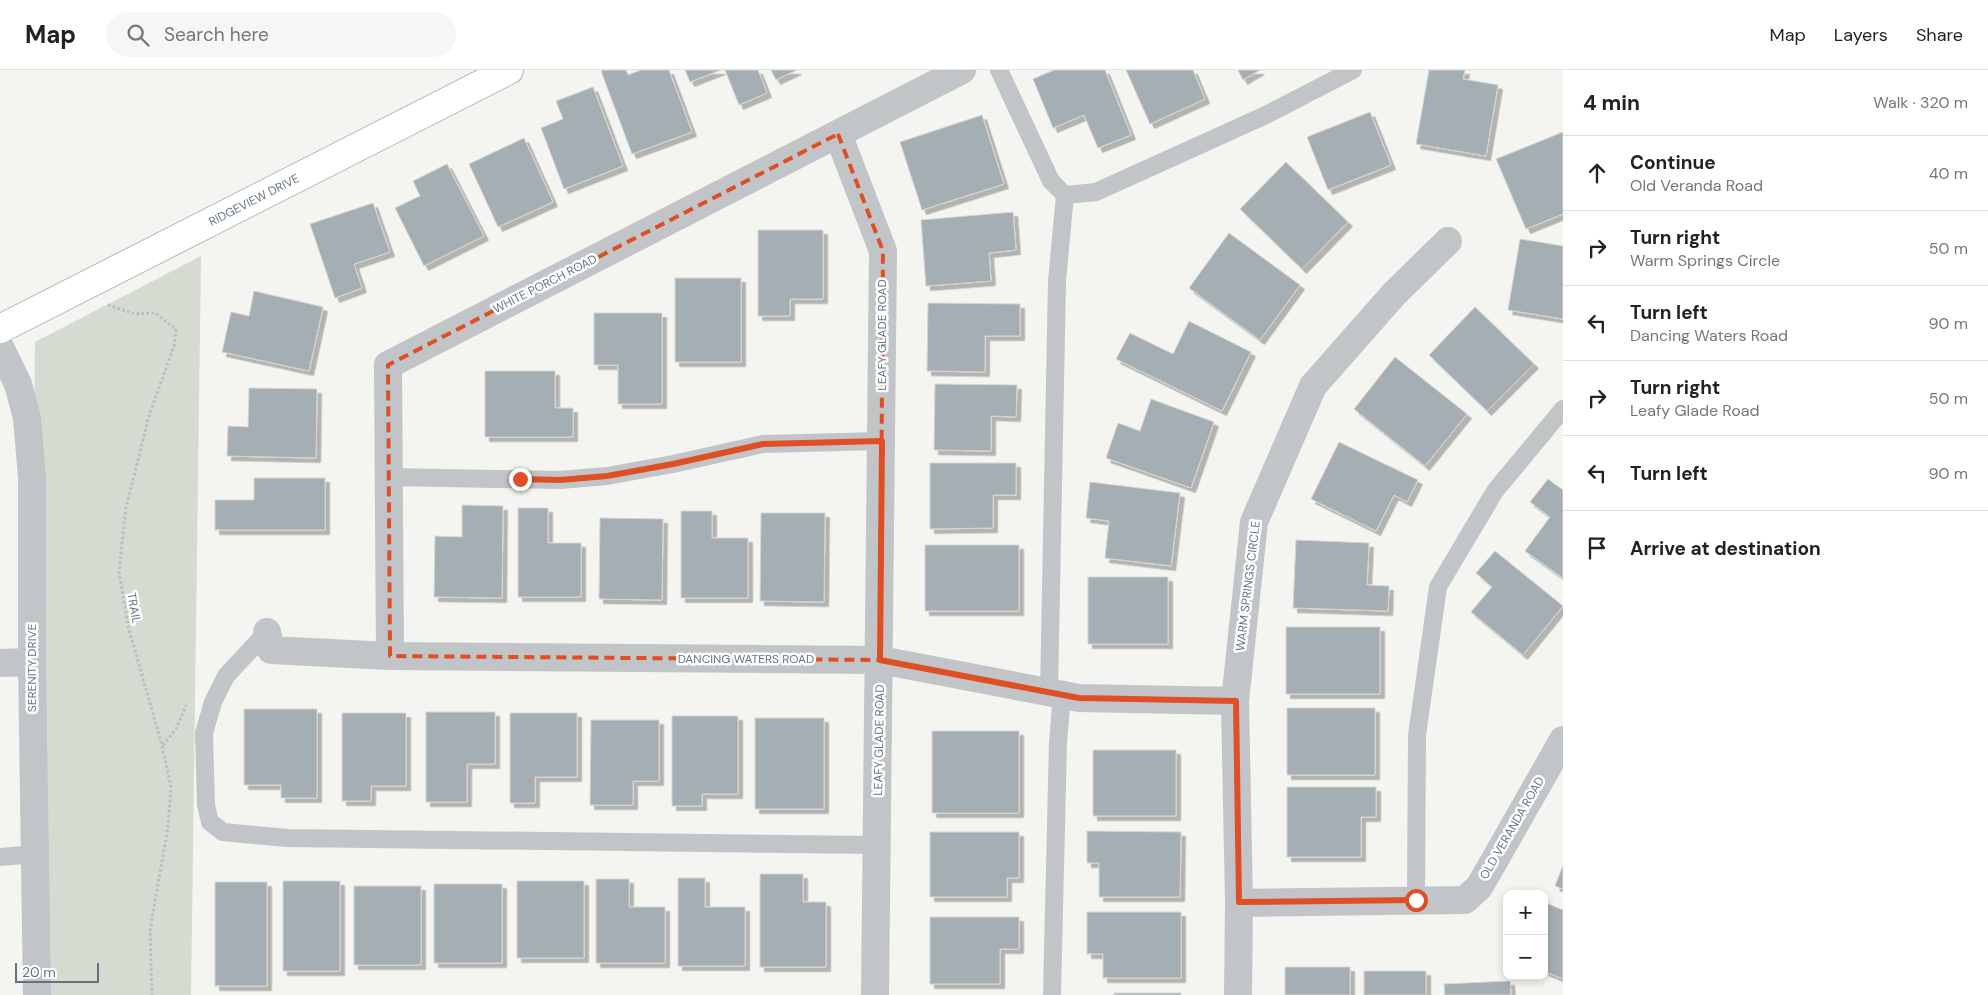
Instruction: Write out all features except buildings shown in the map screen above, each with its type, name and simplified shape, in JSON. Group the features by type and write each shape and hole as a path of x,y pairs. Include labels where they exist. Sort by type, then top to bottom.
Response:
{"street":[{"name":"RIDGEVIEW DRIVE","path":"0,330 509,70"},
{"name":"WHITE PORCH ROAD","path":"390,656 388,364 962,70"},
{"name":"LEAFY GLADE ROAD","path":"838,134 883,251 875,995"},
{"name":"WARM SPRINGS CIRCLE","path":"1238,995 1239,902 1236,701 1254,522 1313,386 1394,294 1448,241"},
{"name":"SERENITY DRIVE","path":"0,347 18,384 28,418 32,477 32,662 37,995"},
{"name":"DANCING WATERS ROAD","path":"267,632 271,650 390,656 880,660 1079,698 1236,701"},
{"path":"0,663 32,662"},
{"name":"OLD VERANDA ROAD","path":"1239,902 1465,900 1479,887 1563,740"}],"lane":[{"path":"999,70 1051,181 1065,195"},
{"path":"1065,195 1096,192 1266,115 1353,70"},
{"path":"1052,995 1058,742 1055,693 1056,282 1065,195"},
{"path":"1416,900 1417,734 1438,587 1495,491 1563,409"},
{"path":"388,477 560,480 617,475 763,444 882,441"},
{"path":"267,632 226,676 214,702 204,733 206,805 210,822 223,832 287,838 877,844"},
{"path":"0,857 35,854"}],"path":[{"name":"TRAIL","path":"93,282 105,304 135,314 155,313 176,329 174,346 149,416 126,508 119,571 128,626 162,745 171,787 168,826 150,931 152,995"}],"highlighted area":[{"path":"838,134 883,251 880,660 390,656 388,365"}],"shaded area":[{"path":"201,256 191,995 30,995 35,342"}],"route":[{"path":"520,479 560,480 607,476 673,464 763,444 882,441 880,660 1079,698 1236,701 1239,902 1416,900"}]}
